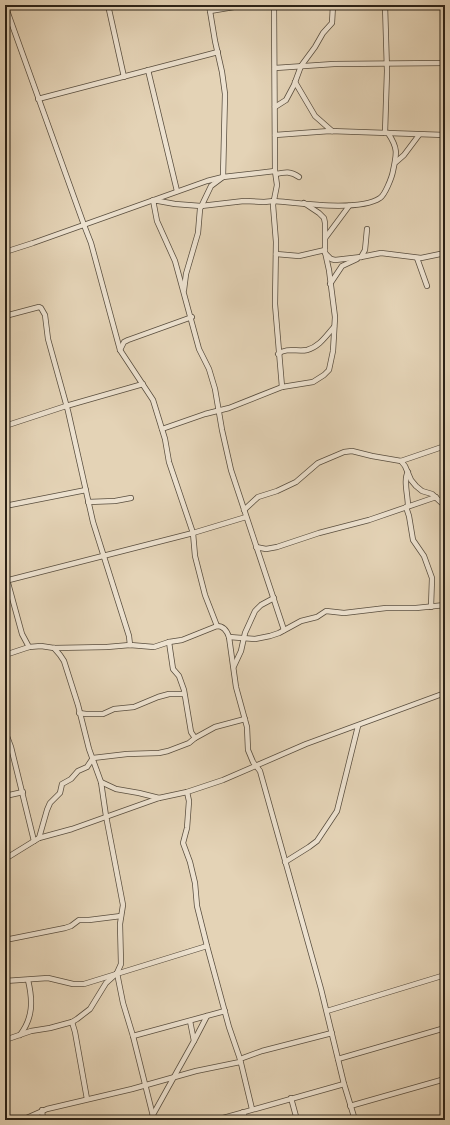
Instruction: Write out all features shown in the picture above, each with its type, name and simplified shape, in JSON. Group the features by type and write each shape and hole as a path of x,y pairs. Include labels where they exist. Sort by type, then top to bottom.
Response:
{"street":[{"path":"5,5 91,243 120,350 153,400 162,429 169,462 193,533 195,556 205,595 217,626"},
{"path":"108,5 124,77"},
{"path":"184,293 186,274 196,242 201,206 211,186 222,176 225,94 209,5"},
{"path":"210,11 246,5"},
{"path":"274,5 275,172 277,185 274,201 276,254 275,304 278,354 282,387"},
{"path":"275,107 286,100 301,66 323,33 332,23 333,5"},
{"path":"153,200 175,204 201,206 244,201 274,201 358,206 380,198 392,178 396,162 396,148 387,133 387,26 385,5"},
{"path":"38,99 218,52"},
{"path":"275,68 334,64 445,64"},
{"path":"148,70 177,191"},
{"path":"295,82 315,116 333,131"},
{"path":"275,135 333,131 445,135"},
{"path":"396,162 404,155 419,135"},
{"path":"5,252 222,176 287,172 299,177"},
{"path":"153,200 157,220 175,261 200,349 209,369 215,389 231,470 284,630"},
{"path":"162,429 252,399 282,387 313,382 329,370 333,351 335,309 325,251 326,231 324,218 320,213 304,203"},
{"path":"325,238 349,206"},
{"path":"361,258 365,250 367,228"},
{"path":"276,254 299,256 325,251"},
{"path":"325,251 335,260 361,258"},
{"path":"330,284 342,266 361,258 381,253 426,258 445,253"},
{"path":"417,258 428,286"},
{"path":"5,316 36,308 41,308 45,315 48,339 66,406 92,522 104,556 130,645"},
{"path":"120,350 124,342 128,340 192,317"},
{"path":"278,354 286,350 304,350 313,347 326,337 334,327"},
{"path":"5,426 66,406 143,384"},
{"path":"244,510 258,497 277,491 296,482 318,463 344,452 356,451 372,456 401,461 445,446"},
{"path":"401,461 416,486 422,491 436,497 445,506"},
{"path":"408,472 405,478 408,496 407,507 413,540 424,556 432,578 431,607"},
{"path":"5,506 86,490"},
{"path":"256,547 266,549 277,547 318,533 358,523 436,497"},
{"path":"88,502 115,501 131,498"},
{"path":"6,581 193,533 246,517"},
{"path":"5,572 6,581 22,634 29,647"},
{"path":"234,668 241,651 244,638 257,608 274,598"},
{"path":"230,637 255,639 279,633 302,621 317,617 325,611 344,613 386,608 431,607 445,605"},
{"path":"5,655 29,647 41,646 54,648 106,648 130,645 154,647 169,642 182,640 217,626 226,630 230,637 236,687 247,727 248,750 256,766 260,770 327,1011 344,1084 355,1120"},
{"path":"169,642 173,669 180,677 191,732 195,738"},
{"path":"5,1040 30,1031 72,1022 90,1009 106,983 117,973 121,964 120,932 123,905 101,782 64,661 54,648"},
{"path":"5,859 40,838 72,829 159,798 187,792 223,780 306,744 445,693"},
{"path":"79,712 86,714 103,714 118,708 130,708 169,694 184,694"},
{"path":"40,838 47,810 50,804 60,793 62,784 71,779 78,771 87,767 93,758 127,754 159,753 190,743 195,738 215,727 245,719"},
{"path":"285,862 317,841 337,811 358,726"},
{"path":"5,731 11,747 23,792 34,841"},
{"path":"101,782 116,790 139,793 159,798"},
{"path":"5,796 23,792"},
{"path":"187,792 187,828 183,843 190,862 195,883 197,906 206,946 240,1061 252,1110"},
{"path":"5,940 65,928 71,926 79,920 121,916"},
{"path":"5,981 48,978 72,984 84,984 206,946"},
{"path":"117,973 123,1003 133,1036 153,1117"},
{"path":"327,1011 445,975"},
{"path":"20,1035 26,1028 31,1014 30,988 28,980"},
{"path":"133,1036 225,1011"},
{"path":"150,1120 175,1077 207,1016"},
{"path":"190,1021 194,1042"},
{"path":"72,1022 79,1050 87,1098"},
{"path":"338,1059 445,1028"},
{"path":"22,1120 42,1110 240,1061 262,1051 332,1033"},
{"path":"350,1106 445,1079"},
{"path":"219,1119 344,1084"},
{"path":"291,1098 297,1120"},
{"path":"42,1110 43,1120"},
{"path":"243,1112 246,1120"}]}
